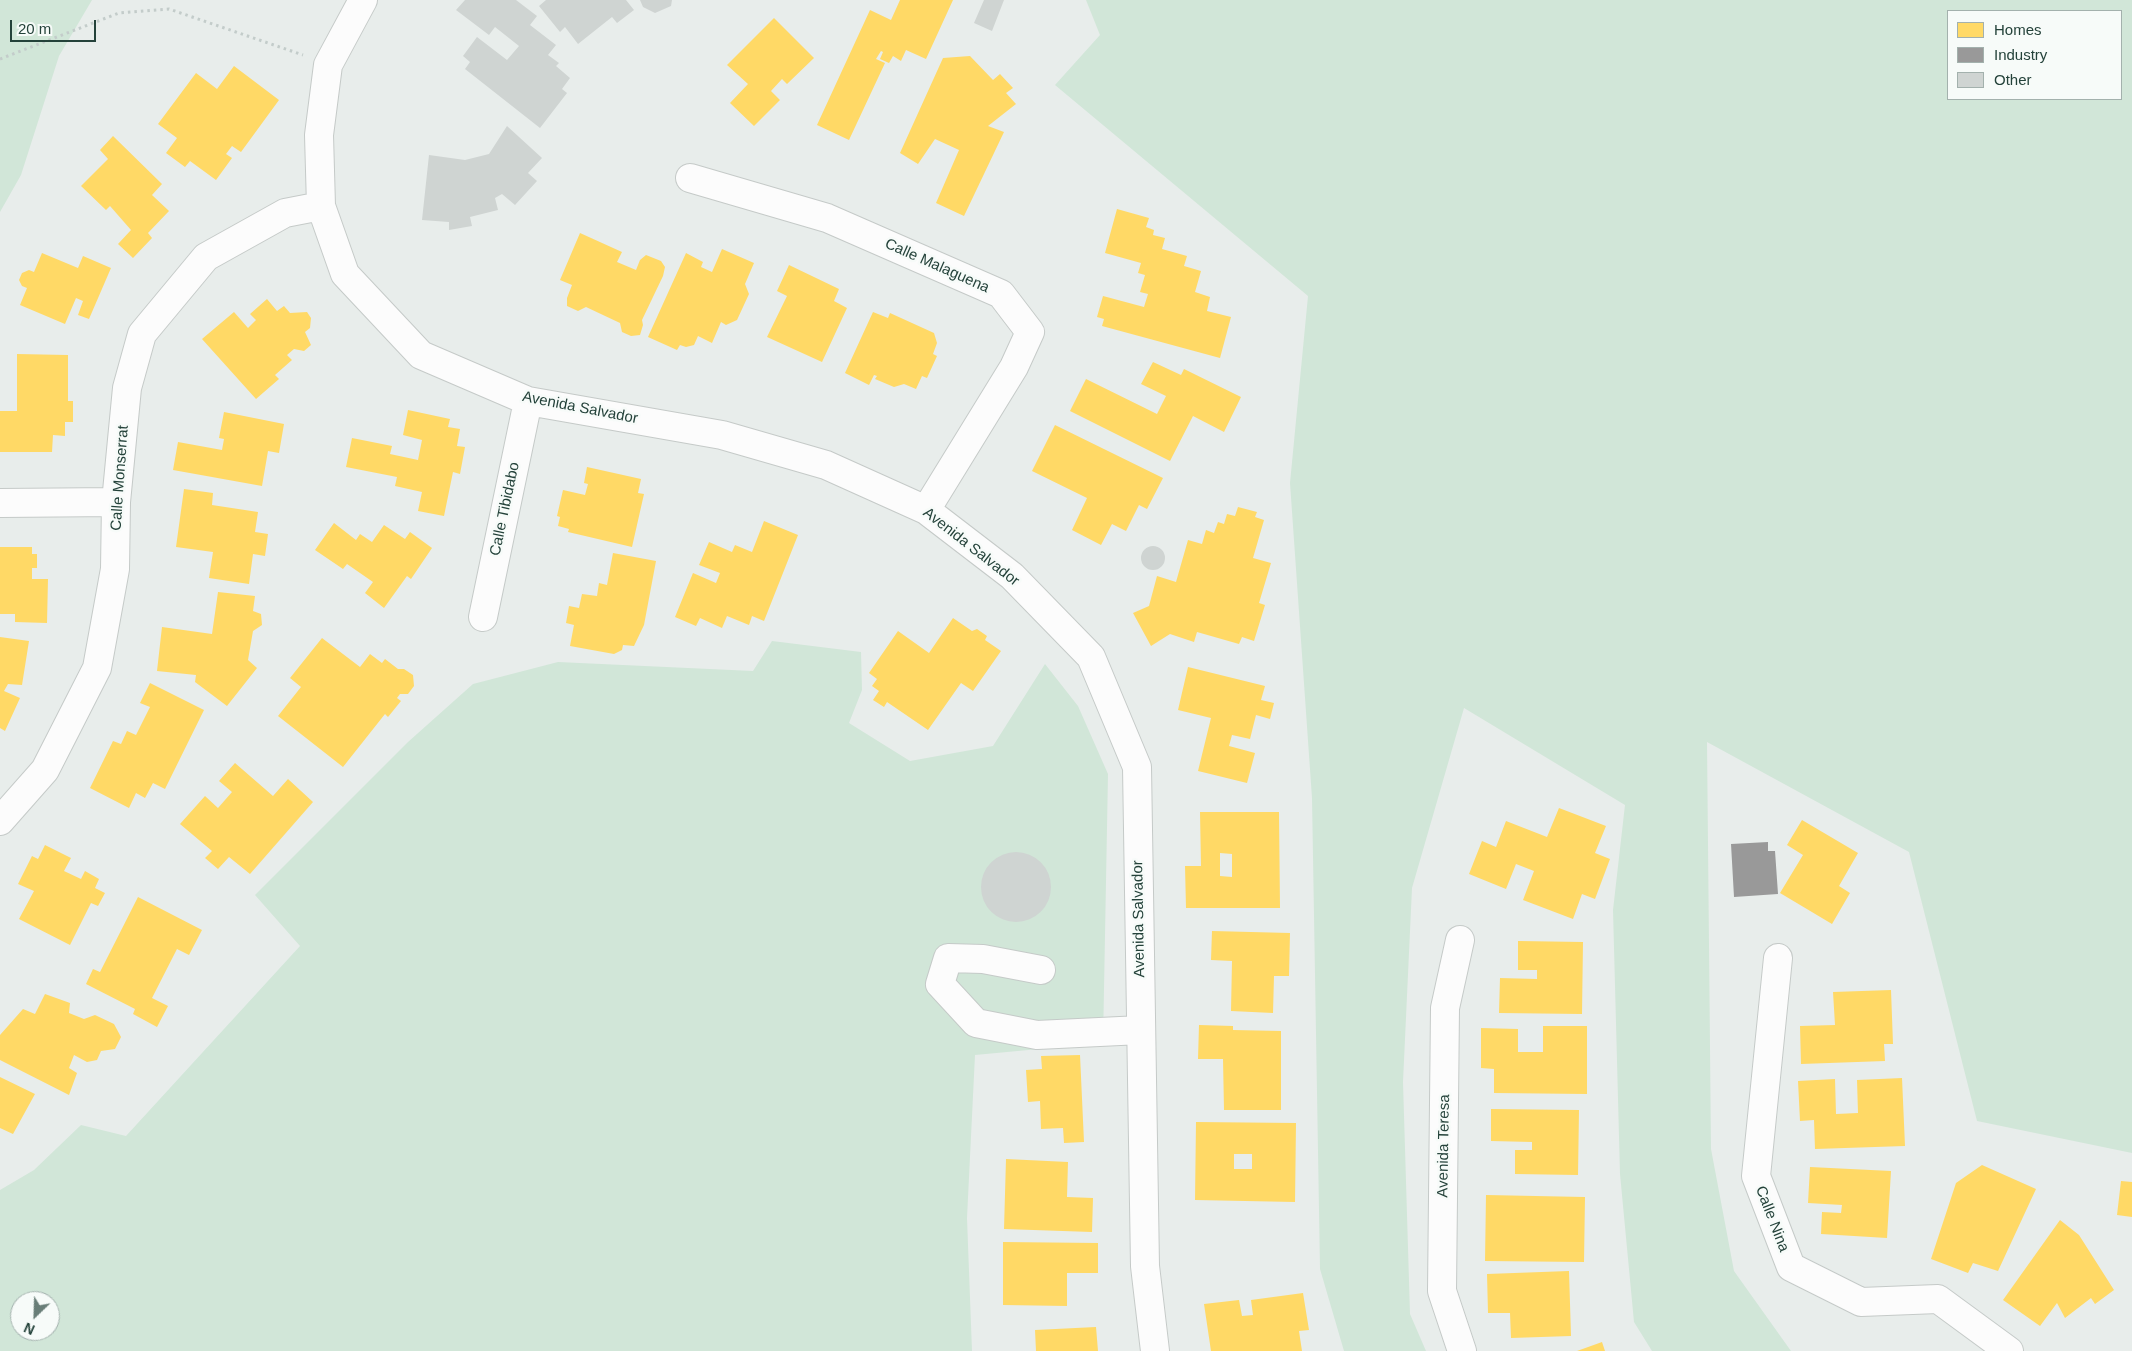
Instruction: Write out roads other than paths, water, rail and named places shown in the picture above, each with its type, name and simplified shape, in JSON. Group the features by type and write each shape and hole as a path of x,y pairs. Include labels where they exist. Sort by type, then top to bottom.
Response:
{"street":[{"name":"Avenida Salvador","path":"363,0 328,65 319,135 321,206 345,274 421,356 528,400 722,435 826,465 926,510 1012,576 1092,656 1137,767 1145,1266 1155,1351"},
{"name":"Calle Malaguena","path":"690,178 827,218 1001,294 1030,332 1014,367 926,510"},
{"name":"Calle Monserrat","path":"0,821 44,770 97,668 115,569 116,502 127,388 142,334 206,257 285,213 321,206"},
{"name":"Calle Tibidabo","path":"483,617 528,400"},
{"path":"0,503 116,502"},
{"name":"Avenida Teresa","path":"1460,940 1445,1008 1442,1291 1462,1351"},
{"path":"1041,970 983,959 948,958 940,984 976,1023 1037,1034 1141,1030"},
{"name":"Calle Nina","path":"1778,958 1756,1176 1791,1266 1861,1302 1938,1299 2009,1351"}]}
